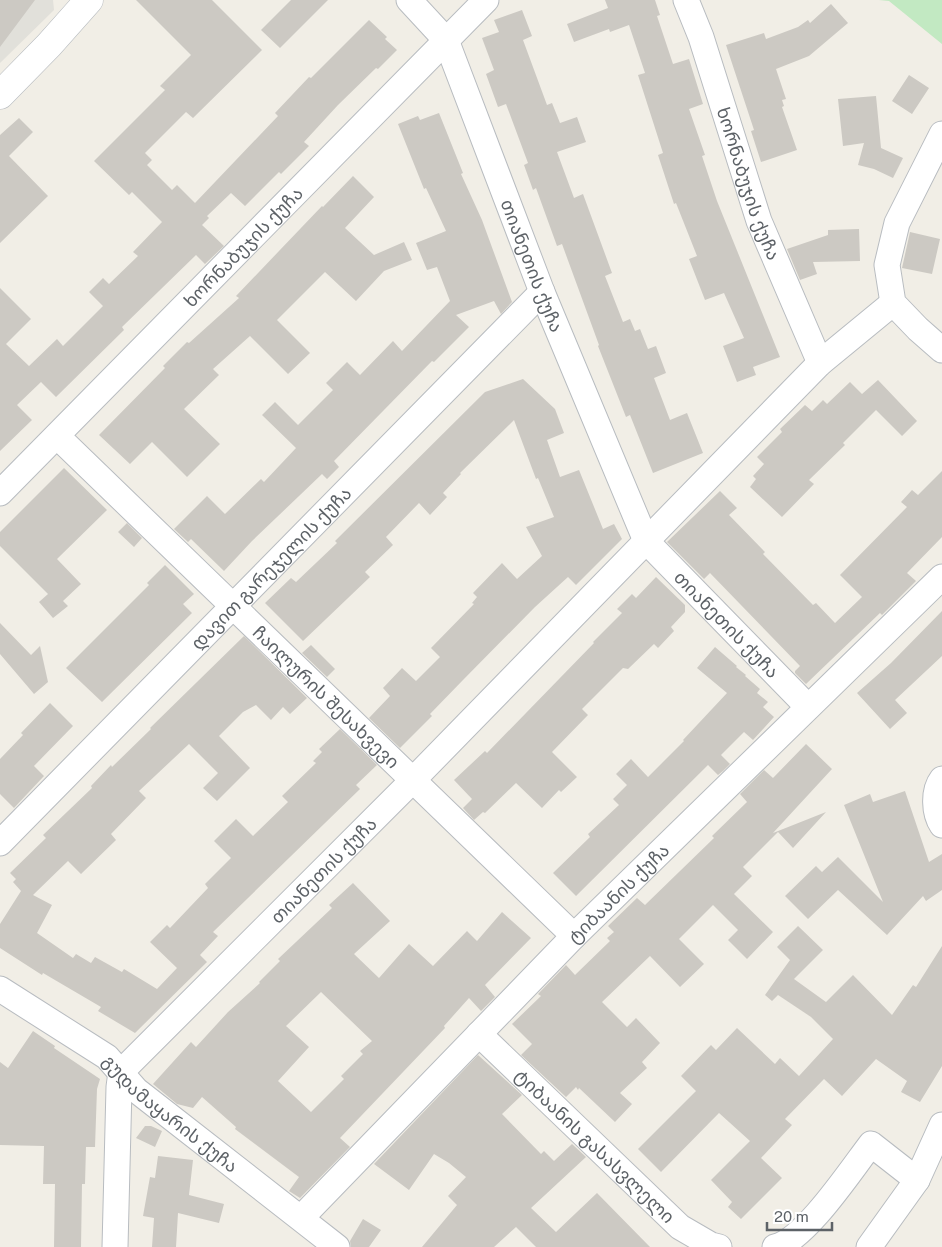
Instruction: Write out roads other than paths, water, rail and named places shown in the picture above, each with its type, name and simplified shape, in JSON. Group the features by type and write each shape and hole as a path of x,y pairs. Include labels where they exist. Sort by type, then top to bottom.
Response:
{"street":[{"name":"თიანეთის ქუჩა","path":"409,0 446,40 542,292 646,541 808,707"},
{"name":"ხორნაბუჯის ქუჩა","path":"0,493 486,0"},
{"name":"ხორნაბუჯის ქუჩა","path":"686,0 701,37 759,222 820,363"},
{"path":"0,95 49,45 79,3"},
{"path":"942,134 897,222 887,265 893,303 942,350"},
{"name":"დავით გარეჯელის ქუჩა","path":"0,843 542,292"},
{"name":"თიანეთის ქუჩა","path":"122,1072 413,780 820,363 893,303"},
{"name":"ჩაილურის შესახვევი","path":"57,436 574,936"},
{"name":"ტიბაანის ქუჩა","path":"301,1218 574,936 942,577"},
{"path":"942,779 935,799 942,825"},
{"name":"გუდამაყარის ქუჩა","path":"0,989 107,1057 136,1090 337,1247"},
{"name":"ტიბაანის გასასვლელი","path":"479,1034 680,1227 711,1245 719,1247"},
{"path":"115,1247 119,1087 122,1072"},
{"path":"869,1247 916,1180 942,1125"},
{"path":"776,1247 781,1246 806,1227 871,1144 916,1180"}]}
